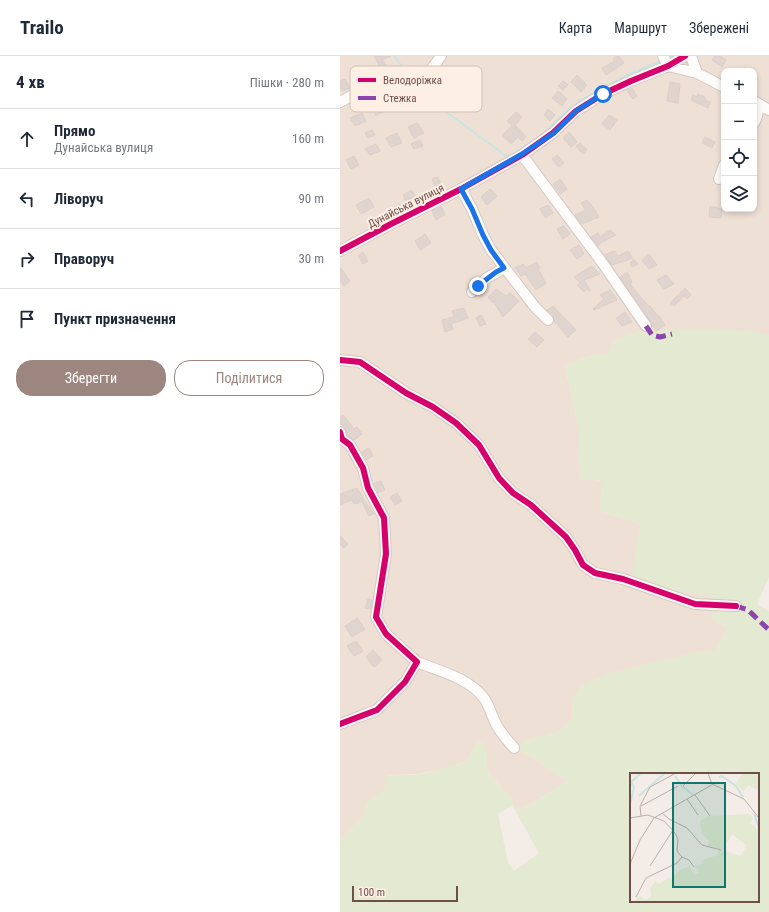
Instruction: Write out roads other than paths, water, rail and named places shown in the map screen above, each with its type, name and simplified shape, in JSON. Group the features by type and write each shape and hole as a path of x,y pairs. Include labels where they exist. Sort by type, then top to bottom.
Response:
{"street":[{"path":"434,66 441,56"},
{"path":"663,56 668,66 697,73 721,85"},
{"name":"Дунайська вулиця","path":"340,251 461,189 522,154 554,133 576,111 603,94 631,80 668,66 685,56"},
{"path":"691,56 697,73"},
{"path":"340,102 350,97"},
{"path":"757,103 769,110"},
{"path":"757,105 759,110 757,117"},
{"path":"522,154 601,261 646,326"},
{"path":"718,179 721,172"},
{"path":"461,189 491,250 535,308 548,320"},
{"path":"472,292 487,278 504,268"},
{"path":"340,360 360,362 406,393 433,407 456,423 479,446 499,478 513,493 530,505 566,537 583,565 596,573 623,579 695,604 736,606"},
{"path":"341,438 350,446 362,468 368,488 384,518 386,554 376,617 386,634 417,662 457,678 474,688 484,698 497,725 514,748"},
{"path":"340,724 377,710 405,682 417,662"}],"waterway":[{"path":"394,56 402,66"},
{"path":"446,112 506,156 510,156 543,134 570,108 583,99 629,74 661,61"}]}
